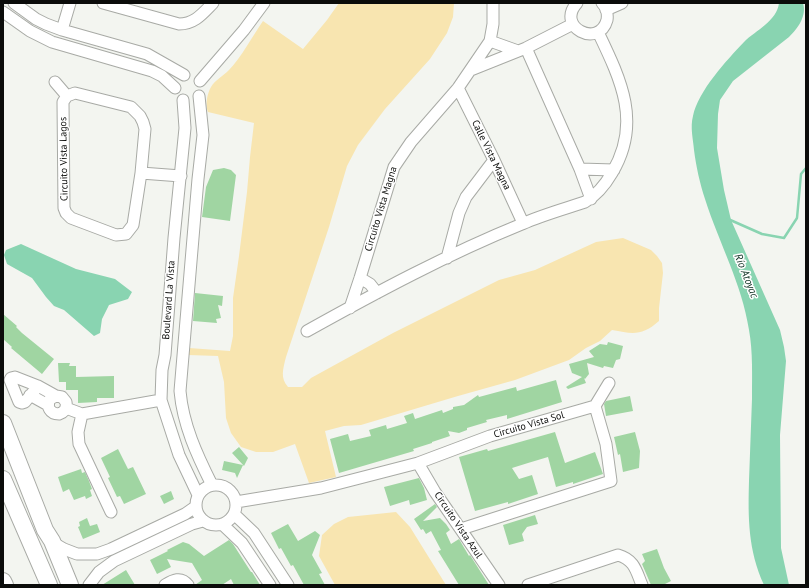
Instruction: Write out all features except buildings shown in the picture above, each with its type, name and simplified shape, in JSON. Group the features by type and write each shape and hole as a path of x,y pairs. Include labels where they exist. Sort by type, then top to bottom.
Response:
{"highway":[{"path":"3,423 70,585"},
{"path":"3,469 27,508 49,536"},
{"path":"3,479 49,585"},
{"path":"3,581 5,585"}],"street":[{"path":"14,3 36,19 62,30 147,54 184,75 193,75 200,81 201,88 199,96 192,100 183,100 177,95 175,88 177,80 184,75"},
{"path":"62,30 70,3"},
{"path":"103,3 179,24 184,24 196,19 213,3"},
{"path":"200,81 244,30 264,3"},
{"name":"Circuito Vista Magna","path":"350,308 394,166 410,142 458,88 490,41 493,24 493,3"},
{"path":"576,3 572,14 573,24 577,29 587,34 598,32 606,22 608,16 604,7 622,3"},
{"path":"3,12 30,31 52,42 152,71 162,76 175,88"},
{"path":"471,70 522,49 573,24"},
{"path":"307,331 446,258 523,223 591,199 600,190 621,157 627,118 621,86 608,51 598,32"},
{"path":"490,41 522,49"},
{"path":"522,49 580,169 591,199"},
{"path":"55,82 68,96"},
{"name":"Calle Vista Magna","path":"458,88 494,160 523,223"},
{"name":"Circuito Vista Lagos","path":"75,93 131,107 136,111 140,116 145,129 142,173 133,225 129,238 116,235 62,214 64,208 63,102 68,96 75,93"},
{"name":"Boulevard La Vista","path":"199,96 203,135 185,321 180,391 181,405 190,438 212,485"},
{"name":"Boulevard La Vista","path":"183,100 185,128 162,370 161,400 179,454 198,495"},
{"path":"446,258 459,213 466,197 494,160"},
{"path":"580,169 614,170"},
{"path":"142,173 181,176"},
{"path":"360,278 370,284 377,293"},
{"path":"168,319 185,321"},
{"path":"38,386 25,402 20,403 11,382 11,378 15,377 38,386 56,396 65,399 66,408 62,413 56,414 50,411 48,405 50,399 56,396"},
{"path":"461,529 615,483 595,406 609,383"},
{"path":"30,395 48,405"},
{"path":"66,408 82,414 161,400"},
{"name":"Circuito Vista Sol","path":"235,508 418,464 490,436 595,406"},
{"path":"82,414 78,432 80,444 111,512"},
{"name":"Circuito Vista Azul","path":"418,464 435,492 500,585"},
{"path":"235,508 231,518 222,524 212,525 203,521 197,514 195,507 198,495 202,490 212,485 228,488 232,492 235,508 254,533 288,585"},
{"path":"91,582 119,551 195,507"},
{"path":"49,536 70,552 97,554 119,551 203,521"},
{"path":"222,524 242,543 270,585"},
{"path":"528,585 628,553 642,585"},
{"path":"83,554 89,559 95,571 91,582"},
{"path":"165,585 180,579 188,585"}],"shaded area":[{"path":"339,3 454,3 453,17 447,33 430,59 385,109 358,145 347,166 329,227 286,357 283,377 285,384 288,387 302,387 311,378 393,333 499,280 535,270 596,242 623,238 651,250 662,263 663,273 659,321 653,326 637,333 612,330 600,341 586,348 569,360 515,380 361,425 344,426 325,431 336,477 309,483 295,444 273,452 256,452 241,447 231,433 226,418 224,382 218,356 188,355 189,348 230,351 233,336 233,298 247,192 254,123 208,112 207,103 211,87 233,65 263,21 303,49"},
{"path":"396,512 410,527 446,585 335,585 319,556 322,535 334,524 348,517"}],"water":[{"name":"Río Atoyac","path":"779,3 803,3 804,13 801,22 789,37 733,81 720,100 717,148 731,220 780,330 786,361 780,435 781,548 789,585 764,585 755,559 749,521 752,373 749,330 746,313 736,280 701,187 695,156 692,124 696,106 714,76 744,42 770,20"},
{"path":"21,244 76,269 115,279 132,292 128,299 109,305 102,319 100,333 94,336 64,310 54,306 32,278 7,264 4,255 6,250"}],"waterway":[{"path":"728,219 762,234 784,238 797,218 801,174 806,168"}]}
